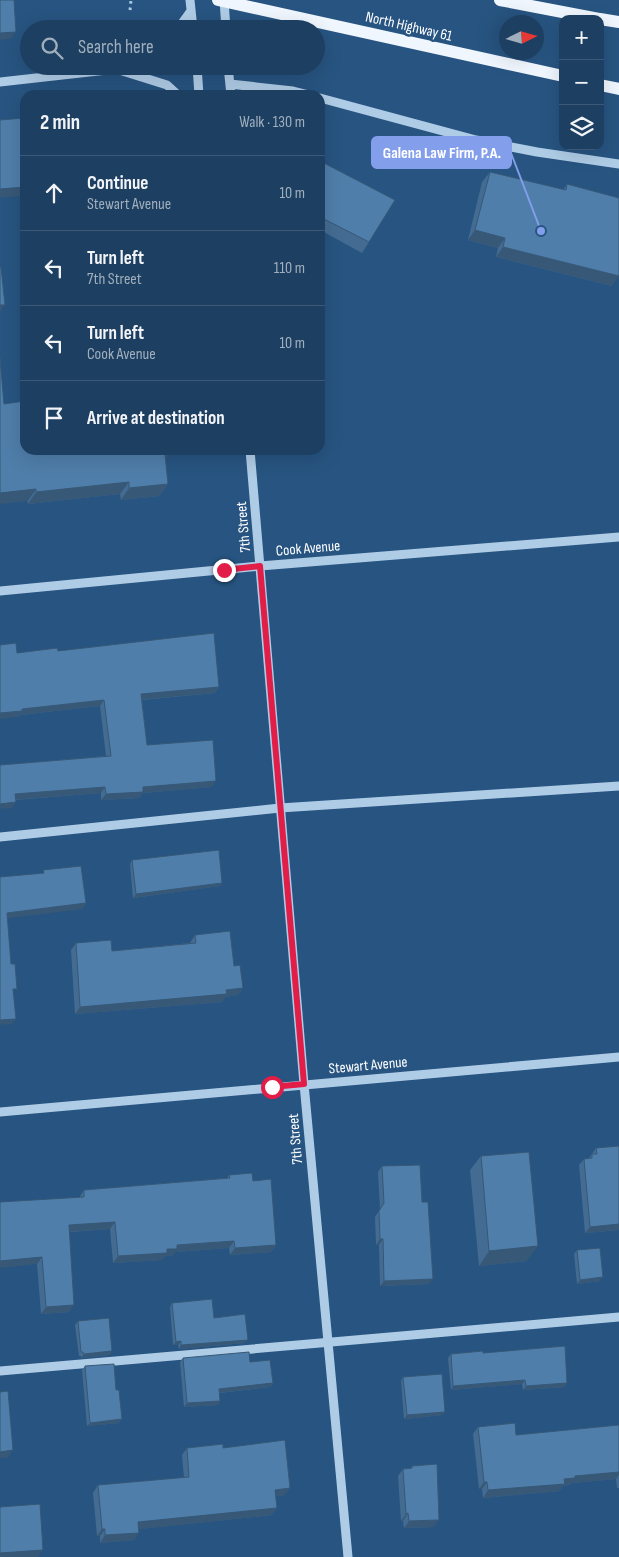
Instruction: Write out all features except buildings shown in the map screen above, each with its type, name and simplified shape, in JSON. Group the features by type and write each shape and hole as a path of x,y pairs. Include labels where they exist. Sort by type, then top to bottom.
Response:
{"main road":[{"name":"North Highway 61","path":"222,0 312,20"},
{"path":"500,0 579,15"},
{"path":"604,20 619,22"},
{"name":"North Highway 61","path":"325,23 559,75"},
{"path":"604,86 619,89"}],"street":[{"path":"190,0 192,20"},
{"path":"222,0 225,20"},
{"path":"184,20 191,11"},
{"path":"0,82 60,75"},
{"path":"139,75 167,85 172,90"},
{"path":"197,75 198,90"},
{"path":"229,75 231,90"},
{"path":"230,84 284,90"},
{"path":"325,99 476,140 537,152 619,164"},
{"name":"7th Street","path":"250,455 304,1084 348,1557"},
{"name":"Cook Avenue","path":"0,590 260,566 619,537"},
{"path":"0,837 280,808 619,786"},
{"name":"Stewart Avenue","path":"0,1112 619,1058"},
{"path":"0,1371 619,1317"}],"path":[{"path":"130,10 131,0"}],"place":[{"name":"Galena Law Firm, P.A.","path":"541,231"}],"route":[{"path":"224,570 260,566 304,1084 272,1087"}]}
